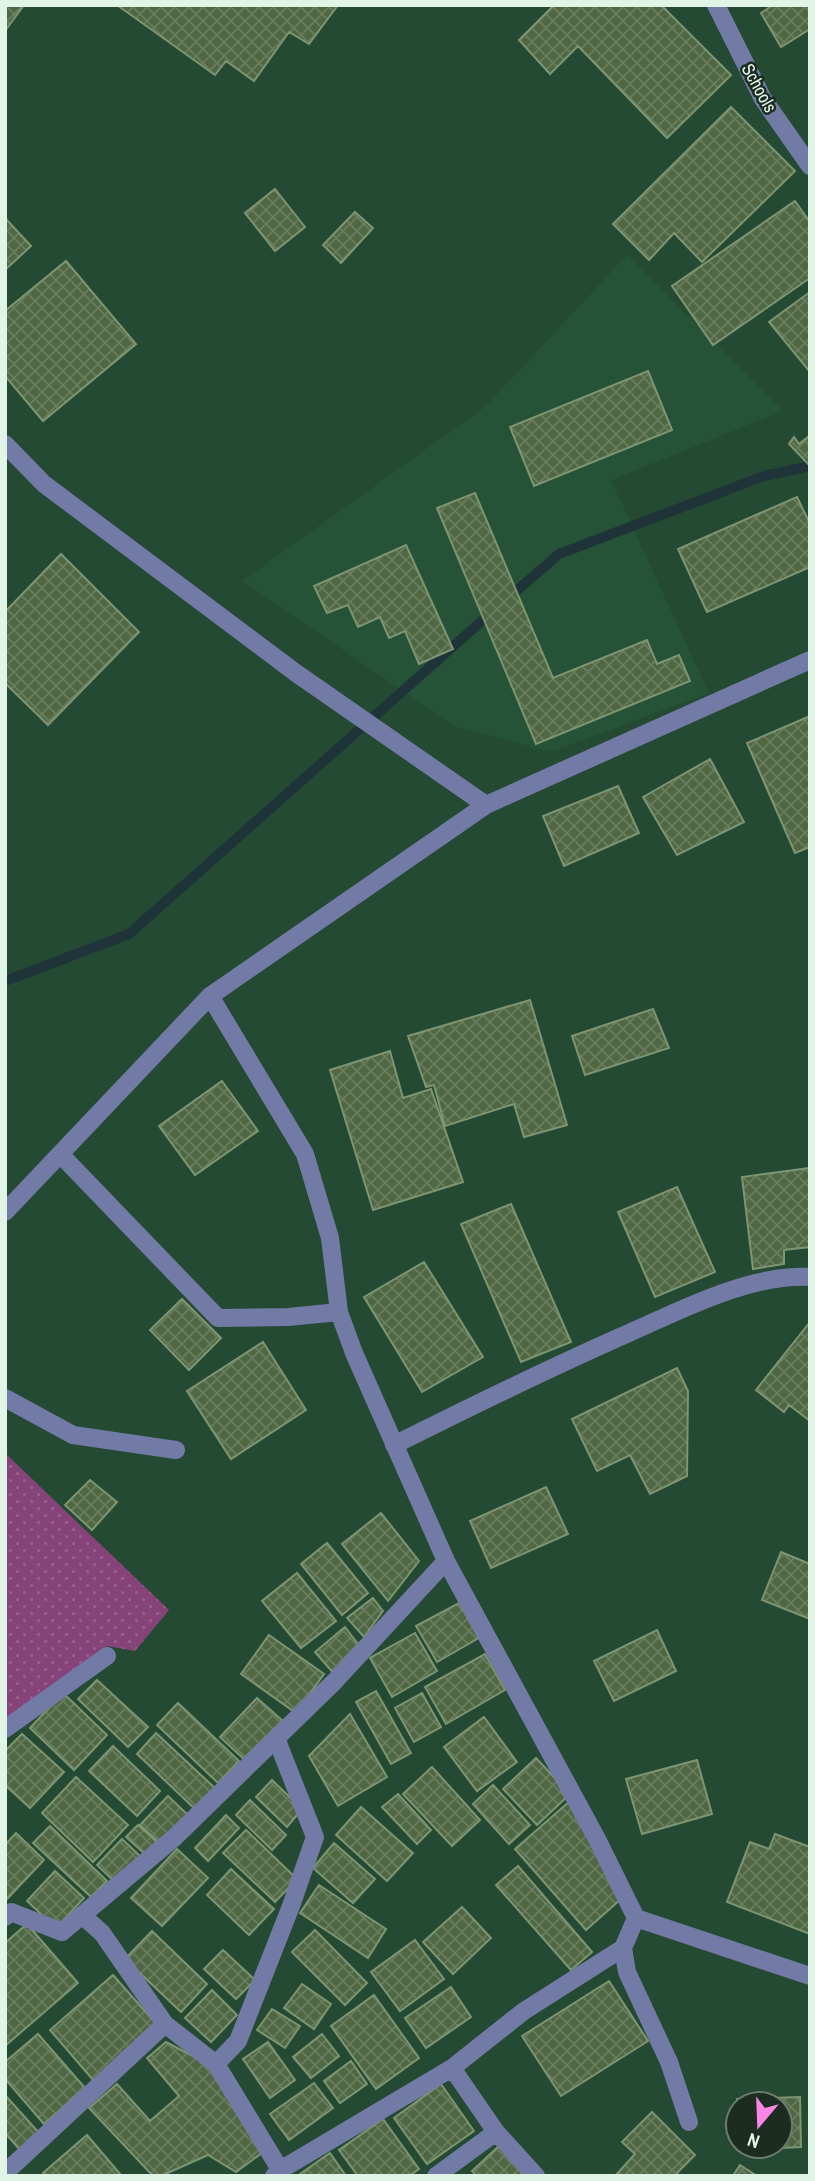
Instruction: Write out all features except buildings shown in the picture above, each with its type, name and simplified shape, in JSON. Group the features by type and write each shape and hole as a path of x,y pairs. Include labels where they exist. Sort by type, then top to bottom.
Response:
{"street":[{"name":"Schools","path":"716,5 763,99 810,166"},
{"path":"5,444 44,484 296,673 486,805"},
{"path":"5,1212 210,996 486,805 810,660"},
{"path":"210,996 305,1154 330,1238 339,1312 446,1561 597,1839 636,1918 810,1976"},
{"path":"60,1154 219,1318 288,1317 339,1312"},
{"path":"394,1445 518,1382 713,1296 790,1276 810,1277"},
{"path":"5,1398 73,1435 176,1450"},
{"path":"5,1917 11,1912 62,1932 83,1916 174,1838 334,1682 446,1561"},
{"path":"5,1729 107,1656"},
{"path":"216,2064 238,2040 315,1837 276,1738"},
{"path":"83,1916 102,1933 165,2024 216,2064 280,2174 452,2068 524,2011 623,1948"},
{"path":"636,1918 623,1948 626,1972 669,2062 689,2122"},
{"path":"5,2173 165,2024"},
{"path":"452,2068 496,2132 536,2176"},
{"path":"436,2176 496,2132"}],"shaded area":[{"path":"627,255 783,411 611,480 709,693 551,752 454,726 242,581 485,407"},
{"path":"5,1453 169,1610 135,1651 107,1646 5,1720"}],"waterway":[{"path":"507,599 559,554 764,476 810,466"},
{"path":"5,981 129,934 493,611"}]}
